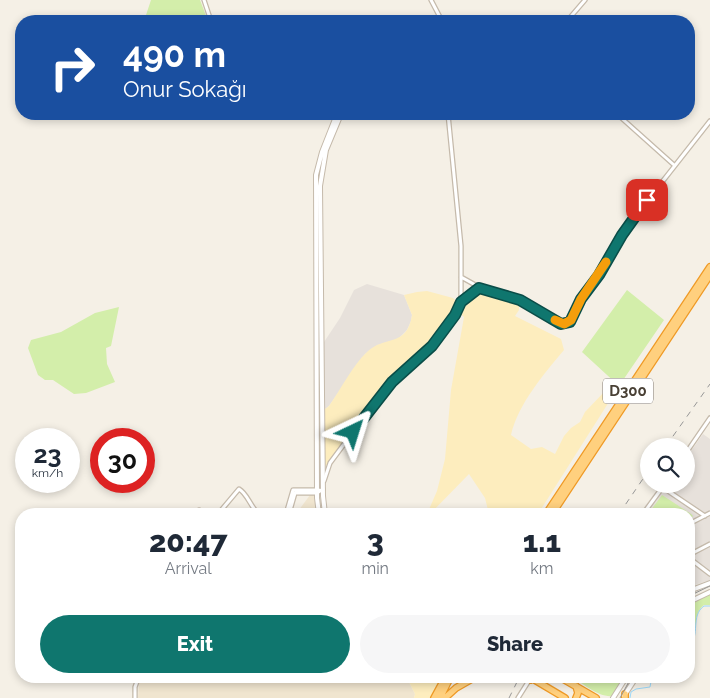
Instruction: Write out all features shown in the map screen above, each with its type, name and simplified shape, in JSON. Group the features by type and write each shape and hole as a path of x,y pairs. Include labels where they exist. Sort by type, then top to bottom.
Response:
{"highway":[{"name":"D300","path":"550,508 710,267"},
{"name":"D300","path":"556,508 710,275"},
{"path":"434,698 442,683"},
{"path":"440,698 448,683"},
{"path":"445,698 465,683"},
{"path":"539,683 565,698"},
{"path":"571,683 596,698"},
{"path":"576,686 578,692 576,698"}],"street":[{"path":"204,0 209,15"},
{"path":"431,0 439,15"},
{"path":"572,15 585,0"},
{"path":"318,508 316,175 334,120"},
{"path":"324,508 320,186 326,150 338,120"},
{"path":"323,490 326,472 330,463 392,382 432,346 455,315 461,302 461,246 449,120"},
{"path":"623,120 674,164"},
{"path":"461,277 479,288 514,297 560,323 569,323 581,299 599,275 622,235 674,164 710,121"},
{"path":"461,302 479,288"},
{"path":"695,439 710,418"},
{"path":"223,508 239,489 242,490 252,508"},
{"path":"288,508 292,490 317,492 323,490"},
{"path":"647,508 658,493"},
{"path":"673,493 694,508"},
{"path":"695,509 705,516"},
{"path":"695,521 710,514"},
{"path":"695,553 710,544"},
{"path":"695,562 710,573"},
{"path":"695,588 710,583"},
{"path":"695,599 710,592"},
{"path":"134,698 136,683"},
{"path":"518,698 526,683"},
{"path":"613,698 622,683"},
{"path":"624,697 633,683"}],"shaded area":[{"path":"367,284 404,295 412,315 411,321 407,330 398,339 378,345 365,354 325,409 322,345 340,318 354,290"},
{"path":"703,434 710,439 710,580 695,585 695,508 644,508 655,493 695,493 695,445"},
{"path":"310,495 314,495 316,508 300,508"},
{"path":"139,683 410,683 415,694 414,698 138,698"}],"green space":[{"path":"151,0 200,0 206,15 146,15"},
{"path":"627,290 664,320 619,386 582,352"},
{"path":"119,307 111,346 106,348 107,364 115,382 86,393 74,394 53,380 45,380 38,375 28,348 31,340 61,332 95,313"},
{"path":"662,495 682,508 652,508"},
{"path":"710,590 710,605 704,605 700,609 695,627 695,597"},
{"path":"582,683 620,683 613,696 602,695"}],"sand":[{"path":"427,291 453,298 457,302 457,307 429,346 389,383 325,467 325,409 367,352 380,344 400,337 405,332 412,315 404,295"},
{"path":"484,292 519,302 519,310 515,316 561,339 564,350 540,379 514,423 511,435 531,449 542,447 555,454 564,436 580,422 585,412 606,390 611,378 619,386 542,508 488,508 485,498 469,474 436,508 430,508 437,491 445,459 451,390 464,317 460,314 469,300"},
{"path":"410,683 440,683 432,698 414,698 415,694"}],"waterway":[{"path":"695,628 697,615 700,610 704,606 710,606"},
{"path":"630,698 631,692 636,689 650,687 651,683"}],"tram line":[{"path":"695,593 710,586"},
{"path":"620,698 628,683"}],"railway":[{"path":"672,438 710,384"},
{"path":"623,508 640,483"},
{"path":"509,698 516,683"}],"slow traffic":[{"path":"555,320 564,324 569,323 584,294 596,280 606,262"}],"route":[{"path":"353,432 374,408 392,382 418,361 432,346 455,315 461,302 479,288 502,293 520,300 561,324 570,322 584,294 599,275 611,252 647,200"}]}
